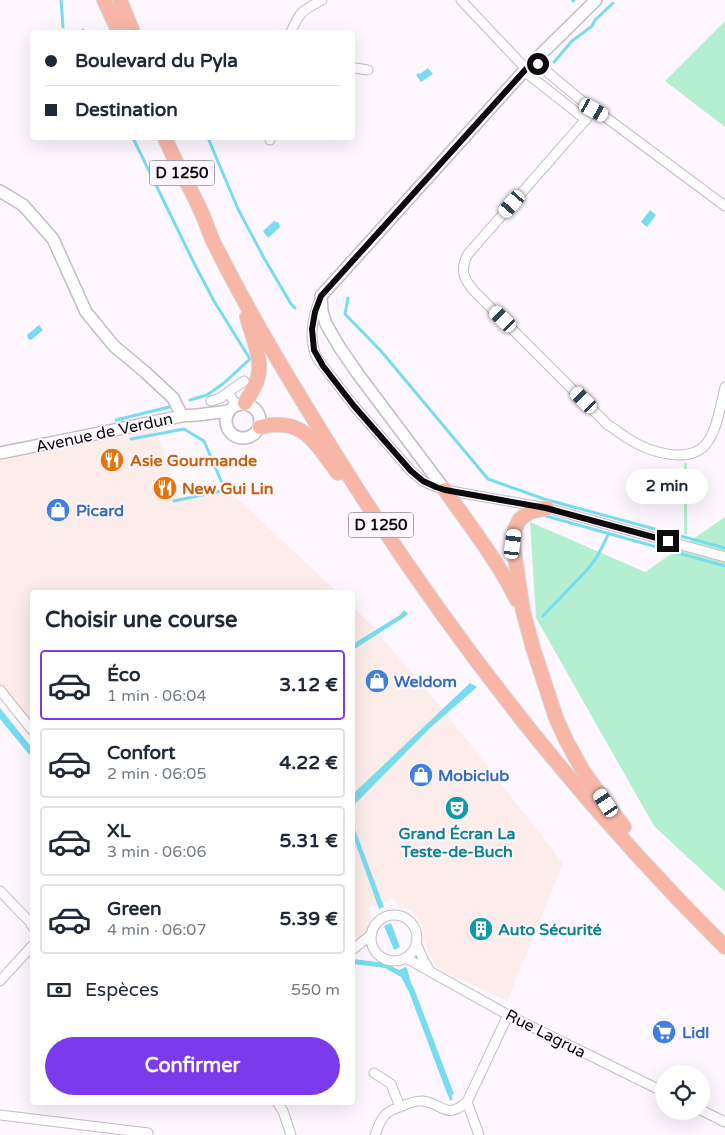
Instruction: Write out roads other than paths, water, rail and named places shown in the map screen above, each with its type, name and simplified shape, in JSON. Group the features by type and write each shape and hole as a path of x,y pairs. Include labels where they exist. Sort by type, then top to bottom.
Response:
{"main road":[{"path":"104,0 118,30"},
{"path":"120,0 132,30"},
{"name":"D 1250","path":"166,140 200,208 212,238 272,352 395,548 472,655 544,746 623,839 725,947"},
{"name":"D 1250","path":"175,140 193,183 200,208"},
{"path":"236,406 254,388 258,378 259,364 238,290"},
{"path":"260,427 272,424 290,425 311,438 395,548"},
{"path":"445,490 488,550 507,580 523,612"},
{"path":"546,508 530,512 520,519 515,529 513,544 523,612 556,718 584,771 606,803 705,927"}],"street":[{"path":"292,30 298,17 304,10 322,0"},
{"path":"461,0 528,67 586,120"},
{"path":"596,0 528,67 321,296 315,312 312,329 314,350 323,366 354,406 411,471 423,481 445,490 546,508 725,557"},
{"path":"528,67 604,116 725,206"},
{"path":"355,68 368,70"},
{"path":"594,110 468,254 463,267 466,281 605,421 627,438 640,445 676,455 685,455 699,449 711,435 725,387"},
{"path":"0,191 23,205 53,239 86,312 114,346 173,398 182,416"},
{"path":"321,296 323,316 335,341 445,490"},
{"path":"211,402 244,381"},
{"path":"228,392 236,406"},
{"path":"236,406 252,406 258,412 261,419 260,427 254,435 245,438 236,437 231,434 226,425 226,418 236,406"},
{"name":"Avenue de Verdun","path":"0,453 182,416 208,414 236,406"},
{"path":"208,414 226,425"},
{"path":"0,690 30,728"},
{"path":"0,891 30,922"},
{"path":"388,916 402,917 409,920 414,927 417,935 416,943 413,951 406,958 396,961 388,960 376,952 372,944 373,929 379,921 388,916"},
{"path":"355,947 372,934"},
{"path":"416,943 430,971"},
{"path":"0,981 30,948"},
{"path":"355,949 376,952"},
{"name":"Rue Lagrua","path":"406,958 508,1015 655,1088"},
{"path":"375,1135 383,1118 390,1109 422,1101 448,1111 460,1108 467,1102 508,1015"},
{"path":"374,1073 391,1084 400,1107"},
{"path":"467,1102 479,1135"},
{"path":"279,1105 291,1135"},
{"path":"710,1114 725,1122"},
{"path":"0,1116 148,1133"}],"water":[{"path":"428,68 433,74 421,82 416,75"},
{"path":"650,210 656,215 647,227 641,222"},
{"path":"274,221 279,223 280,227 268,238 263,231"},
{"path":"39,325 43,330 31,340 28,339 27,335"},
{"path":"404,610 408,614 355,649 355,643 400,615"},
{"path":"470,683 477,687 430,728 355,804 355,792"},
{"path":"0,708 30,746 30,756 0,719"},
{"path":"355,829 384,907 379,909 355,842"},
{"path":"391,923 400,947 394,950 384,926"},
{"path":"355,959 385,963 399,970 407,968 454,1094 448,1096 409,992 401,977 385,968 355,964"}],"waterway":[{"path":"61,0 63,27"},
{"path":"554,62 572,41 592,26 595,20 613,3"},
{"path":"134,140 214,301 250,359 224,383 207,395 190,400"},
{"path":"209,140 238,209 264,258 295,308"},
{"path":"348,298 345,314 381,351 488,479 544,499 725,548"},
{"path":"116,420 169,407"},
{"path":"131,439 184,429 204,441 225,490 174,501"},
{"path":"546,516 725,566"},
{"path":"543,616 587,570 597,557 609,533"},
{"path":"449,1092 451,1099"}],"place":[{"name":"Asie Gourmande","path":"112,460"},
{"name":"New Gui Lin","path":"165,488"},
{"name":"Picard","path":"58,510"},
{"name":"Weldom","path":"377,681"},
{"name":"Mobiclub","path":"421,775"},
{"name":"Grand Écran La Teste-de-Buch","path":"457,808"},
{"name":"Auto Sécurité","path":"481,929"},
{"name":"Lidl","path":"664,1032"}]}
